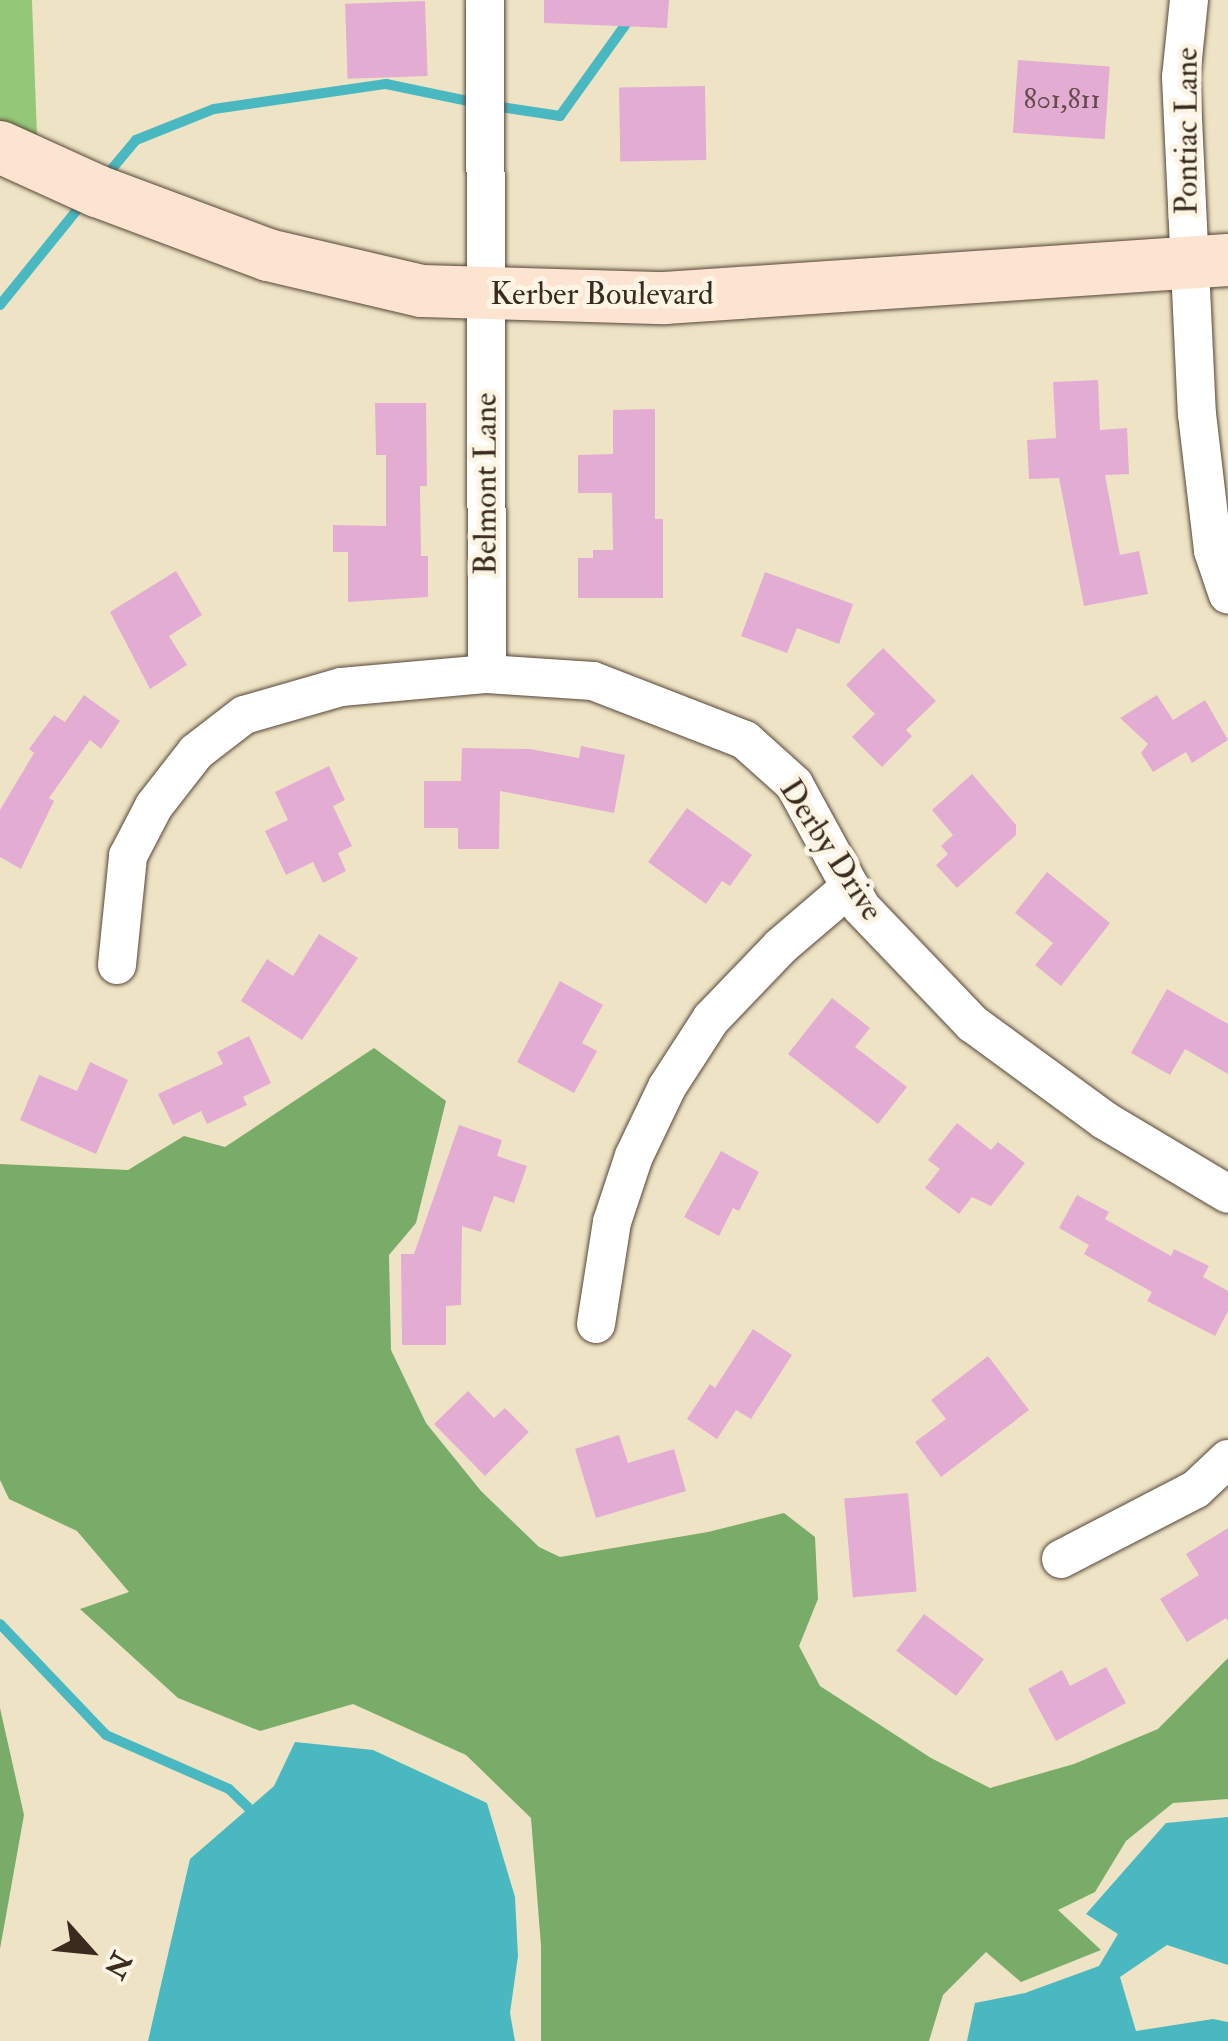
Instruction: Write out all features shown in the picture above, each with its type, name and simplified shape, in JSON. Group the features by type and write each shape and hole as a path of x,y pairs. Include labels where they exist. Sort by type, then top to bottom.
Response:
{"street":[{"name":"Belmont Lane","path":"485,0 487,674"},
{"name":"Pontiac Lane","path":"1189,0 1182,76 1208,261 1197,414 1212,551 1228,596"},
{"name":"Kerber Boulevard","path":"0,148 97,192 268,255 422,290 665,298 1208,261"},
{"name":"Derby Drive","path":"116,965 128,856 154,806 196,752 244,715 341,687 487,674 593,681 744,740 794,784 861,907 973,1024 1104,1120 1228,1194"},
{"path":"596,1324 612,1222 634,1156 667,1087 711,1019 781,946 850,887"},
{"path":"1061,1559 1196,1489 1228,1460"}],"green space":[{"path":"0,0 32,0 38,165 0,148"},
{"path":"374,1048 446,1101 416,1223 389,1255 391,1350 426,1423 481,1491 539,1547 560,1557 708,1532 784,1513 815,1537 818,1599 799,1646 820,1686 931,1758 990,1788 1074,1764 1158,1729 1228,1658 1228,1799 1173,1803 1126,1841 1095,1892 1058,1910 1101,1950 1021,1982 986,1952 943,1995 929,2041 541,2041 541,1946 531,1818 466,1755 353,1704 260,1731 178,1698 80,1609 129,1592 77,1531 9,1499 0,1480 0,1164 128,1170 184,1136 225,1147"},
{"path":"0,1708 24,1815 0,1949"}],"water":[{"path":"295,1742 373,1750 487,1803 515,1897 518,1956 510,2013 515,2041 148,2041 190,1859 274,1786"},
{"path":"1228,1817 1228,1965 1167,1945 1120,1977 1136,2031 1213,2019 1228,2022 1228,2041 967,2041 975,2003 1025,1993 1099,1966 1118,1934 1086,1914 1166,1823"}],"building":[{"path":"544,0 669,0 667,28 544,23"},
{"path":"425,1 428,76 348,79 345,4"},
{"path":"1018,60 1110,66 1105,139 1013,133"},
{"path":"705,86 706,160 620,161 619,88"},
{"path":"1098,380 1100,430 1127,428 1129,474 1105,475 1120,555 1139,551 1148,594 1084,606 1059,478 1029,479 1027,440 1056,438 1053,382"},
{"path":"375,403 426,403 427,486 420,486 421,556 428,556 428,597 348,602 348,552 333,552 333,525 386,526 386,455 376,455"},
{"path":"655,409 655,519 663,519 663,598 578,598 578,558 593,558 593,550 613,550 612,493 578,493 578,455 613,454 613,410"},
{"path":"176,571 202,615 169,636 187,665 150,689 110,612"},
{"path":"765,572 853,604 839,644 797,628 787,653 741,636"},
{"path":"883,648 936,701 906,730 912,736 882,767 852,737 875,714 846,685"},
{"path":"84,695 120,721 101,749 90,740 49,798 54,801 21,869 0,857 0,810 34,753 29,749 54,715 65,722"},
{"path":"1157,695 1173,720 1205,700 1228,740 1192,763 1186,752 1153,772 1141,753 1148,744 1120,718"},
{"path":"581,746 625,755 614,813 500,791 499,849 458,849 458,828 424,828 424,781 461,781 462,748 530,749 579,758"},
{"path":"329,766 345,800 333,806 352,846 338,853 346,871 323,883 313,862 286,875 265,831 288,820 275,792"},
{"path":"972,774 1016,825 1016,835 957,888 936,865 948,854 941,846 953,835 932,810"},
{"path":"687,808 752,855 730,886 722,881 706,904 648,862"},
{"path":"1047,872 1110,923 1061,986 1035,965 1053,943 1015,913"},
{"path":"319,934 358,958 302,1040 241,1001 267,959 293,976"},
{"path":"560,981 603,1005 582,1043 597,1051 574,1093 517,1062"},
{"path":"1167,989 1228,1024 1228,1074 1185,1049 1170,1075 1131,1053"},
{"path":"832,998 870,1028 855,1047 907,1087 878,1124 788,1054"},
{"path":"249,1036 271,1083 243,1097 247,1105 207,1124 201,1111 173,1125 158,1094 223,1064 217,1052"},
{"path":"90,1062 128,1080 96,1154 20,1120 39,1075 77,1091"},
{"path":"957,1123 991,1150 998,1142 1025,1163 991,1206 972,1197 959,1214 925,1188 940,1169 928,1160"},
{"path":"459,1125 502,1140 497,1156 527,1166 514,1203 494,1196 481,1232 462,1226 461,1305 446,1306 446,1345 402,1345 401,1254 414,1254"},
{"path":"721,1151 759,1172 739,1211 733,1208 719,1236 684,1217"},
{"path":"1077,1195 1109,1212 1105,1219 1171,1256 1174,1249 1209,1266 1203,1277 1228,1291 1228,1311 1215,1336 1147,1301 1152,1292 1084,1254 1089,1245 1059,1228"},
{"path":"753,1329 792,1355 751,1419 736,1410 717,1439 687,1419 710,1384 715,1388"},
{"path":"988,1356 1029,1410 941,1477 915,1442 946,1419 931,1400"},
{"path":"468,1391 494,1418 505,1408 529,1432 485,1476 434,1424"},
{"path":"619,1435 628,1463 674,1449 686,1491 596,1518 575,1449"},
{"path":"908,1493 917,1592 853,1597 844,1499"},
{"path":"1228,1528 1228,1621 1226,1618 1187,1642 1160,1599 1199,1575 1186,1554"},
{"path":"924,1614 984,1659 956,1696 896,1651"},
{"path":"1106,1667 1126,1703 1056,1741 1028,1689 1062,1670 1070,1686"}],"waterway":[{"path":"494,106 560,116 643,0"},
{"path":"106,176 136,140 214,109 386,84 478,103"},
{"path":"0,305 85,200"},
{"path":"0,1624 106,1735 229,1789 255,1814"}]}
